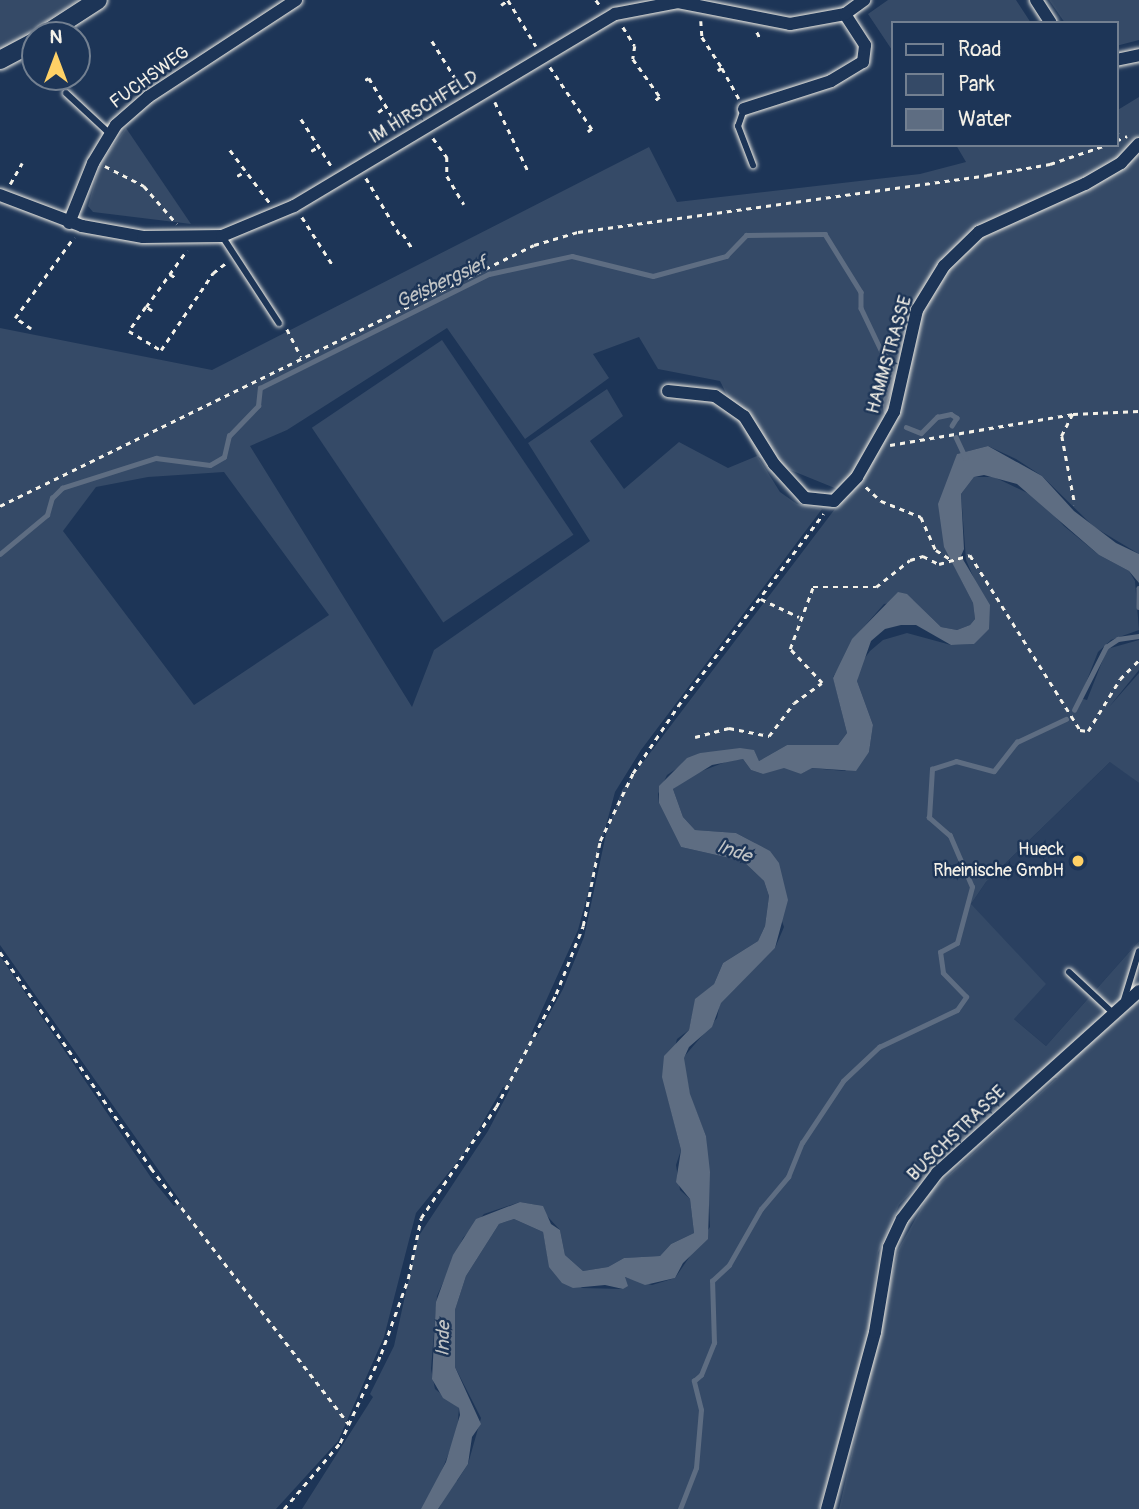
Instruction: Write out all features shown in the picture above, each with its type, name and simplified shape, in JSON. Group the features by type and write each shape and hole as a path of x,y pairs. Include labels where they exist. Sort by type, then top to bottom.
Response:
{"main road":[{"path":"66,21 98,0"},
{"path":"0,60 19,51"},
{"path":"0,68 19,51"}],"street":[{"name":"FUCHSWEG","path":"76,225 93,163 109,133 148,97 296,0"},
{"name":"IM HIRSCHFELD","path":"2,196 76,225 143,237 190,240 222,236 295,206 615,14 657,3 700,2 790,24 845,14 864,0"},
{"path":"1035,0 1050,21"},
{"path":"744,109 831,81 863,62 865,45 845,14"},
{"path":"1118,60 1139,55"},
{"name":"HAMMSTRASSE","path":"834,501 857,478 878,446 900,397 917,310 944,266 979,232 1086,184 1121,163 1139,144"},
{"path":"668,391 715,396 744,416 774,464 805,498 834,501"},
{"name":"BUSCHSTRASSE","path":"827,1509 875,1332 890,1247 902,1219 937,1173 1139,991"}],"lane":[{"path":"66,93 109,133"},
{"path":"744,109 738,126 753,165"},
{"path":"222,236 279,323"},
{"path":"1069,972 1114,1012 1139,951"}],"path":[{"path":"501,5 508,0 592,129 588,132"},
{"path":"700,2 702,37 744,109"},
{"path":"615,14 635,46 634,59 660,97 655,101"},
{"path":"697,40 702,37"},
{"path":"432,41 469,101"},
{"path":"628,63 634,59"},
{"path":"444,72 451,68"},
{"path":"718,71 722,68"},
{"path":"365,79 369,78 406,139"},
{"path":"487,90 507,122 509,141 528,171"},
{"path":"568,103 573,100"},
{"path":"378,112 387,106"},
{"path":"301,119 339,180"},
{"path":"426,127 447,157 446,177 464,204"},
{"path":"1118,134 1121,139"},
{"path":"311,151 320,146"},
{"path":"0,506 492,262 578,232 987,175 1050,164 1100,147"},
{"path":"230,150 278,215"},
{"path":"2,196 22,163"},
{"path":"93,163 144,186 190,240 190,246 129,331 161,351 214,273 235,256"},
{"path":"359,167 380,203 412,248"},
{"path":"237,176 246,171"},
{"path":"295,206 334,267"},
{"path":"31,329 15,318 57,261 76,225"},
{"path":"57,261 62,265"},
{"path":"170,274 176,278"},
{"path":"32,295 37,299"},
{"path":"146,307 152,311"},
{"path":"279,323 286,325 301,357"},
{"path":"878,446 1073,414 1139,411"},
{"path":"1073,414 1062,436 1063,461 1075,488 1075,505"},
{"path":"857,478 881,501 921,517 936,550 954,562"},
{"path":"284,1509 340,1443 408,1279 421,1217 496,1107 556,994 583,926 600,841 633,773 834,501"},
{"path":"695,737 729,728 769,736 794,703 822,683 790,649 799,617 813,587 876,587 910,560 923,556 939,564 954,562 970,555 1080,730 1088,731 1120,679 1139,660"},
{"path":"760,599 799,617"},
{"path":"0,952 151,1168 349,1424"}],"shaded area":[{"path":"1111,761 1139,783 1139,941 1046,1046 1014,1019 971,904 986,882"}],"green space":[{"path":"0,0 79,0 46,21 21,21 21,37 0,51"},
{"path":"888,0 1016,0 1030,21 890,21 890,47 868,14"},
{"path":"1049,0 1139,0 1139,40 1118,45 1118,21 1064,21"},
{"path":"1139,97 1139,554 1094,527 1042,476 1016,459 988,446 957,454 947,551 973,603 975,619 970,625 957,630 941,627 913,600 884,604 862,629 833,677 847,733 838,745 787,745 759,761 754,751 700,753 667,775 658,794 659,803 681,847 743,861 764,881 769,896 765,926 758,941 723,963 714,984 696,999 689,1030 677,1039 665,1086 681,1150 676,1165 680,1190 690,1199 694,1233 671,1244 660,1256 624,1258 608,1267 583,1271 565,1255 560,1230 537,1205 520,1202 484,1214 463,1238 437,1296 431,1369 435,1389 459,1408 457,1433 442,1470 457,1481 468,1464 481,1418 455,1367 455,1310 466,1276 499,1224 514,1219 543,1232 548,1258 582,1288 623,1289 624,1277 652,1285 675,1278 710,1227 706,1136 690,1096 683,1058 717,1018 720,1003 775,948 784,927 755,843 736,833 695,830 683,817 673,789 694,774 728,761 743,759 751,770 763,774 772,768 791,768 801,774 811,768 845,771 869,752 873,725 857,681 861,663 870,651 883,640 907,633 951,645 974,644 985,604 966,560 961,494 974,477 994,477 1038,498 1064,526 1099,555 1129,571 1135,581 1139,630 1111,640 1098,652 1080,698 1087,700 1107,649 1139,640 1139,670 1109,707 1139,673 1139,783 1110,762 986,882 971,904 1046,984 1014,1019 1046,1046 1139,941 1139,1509 839,1509 898,1250 931,1191 1057,1078 1035,1076 953,1147 899,1205 878,1253 871,1329 819,1509 438,1509 441,1505 436,1509 302,1509 373,1397 370,1394 394,1346 418,1237 488,1131 510,1089 503,1087 466,1151 416,1213 384,1337 338,1441 276,1509 0,1509 0,956 152,1179 174,1206 181,1202 0,945 0,328 212,370 649,147 677,202 920,174 966,162 957,147 1118,147 1118,110","holes":["447,328 525,439 609,378 593,354 639,337 658,369 720,381 757,456 728,468 679,442 624,489 590,441 623,416 607,389 528,443 590,541 434,650 412,707 250,446 287,430","758,457 847,493 622,790 606,834 584,937 563,989 536,1038 531,1034 578,930 615,792 641,750 822,509 797,504 780,492","224,472 329,615 194,705 63,531 96,487 148,477"]},
{"path":"126,128 191,224 93,212 88,206 100,164"},
{"path":"442,340 573,535 443,623 312,428"}],"water":[{"name":"Inde","path":"988,446 1042,476 1074,511 1116,543 1139,554 1139,583 1129,571 1099,555 1017,484 984,475 974,477 961,494 964,549 961,556 990,605 989,629 974,644 951,645 916,625 885,629 871,641 857,681 873,725 869,752 856,771 812,768 801,774 784,768 763,774 751,770 743,759 712,765 673,789 683,817 695,830 736,833 770,851 779,863 788,900 775,948 721,1003 712,1027 689,1047 684,1058 690,1094 706,1136 710,1172 708,1239 683,1263 675,1278 645,1285 625,1277 628,1286 623,1289 605,1285 573,1288 562,1283 549,1267 543,1232 514,1219 499,1224 466,1276 455,1310 455,1367 481,1424 472,1437 468,1464 438,1509 421,1509 446,1462 460,1415 459,1408 443,1398 432,1379 436,1302 453,1255 476,1219 520,1202 543,1206 551,1224 560,1230 565,1255 583,1271 608,1267 624,1258 660,1256 671,1244 694,1233 690,1199 676,1182 681,1150 662,1077 664,1056 689,1030 695,999 714,984 723,963 758,941 765,926 769,896 764,881 743,861 681,847 659,803 659,786 687,758 700,753 740,748 754,750 759,761 787,745 838,745 847,733 833,678 852,639 898,592 907,594 941,627 957,630 970,625 975,619 973,603 944,547 938,504 957,454"}],"waterway":[{"name":"Geisbergsief","path":"0,554 47,515 52,498 62,488 156,458 210,465 224,457 229,436 258,406 260,388 489,274 572,256 653,276 726,256 746,235 825,234 861,292 861,308 882,352 891,360 893,381 885,401 886,411"},
{"name":"Geisbergsief","path":"906,427 921,433 937,417 951,414 957,418 952,426"},
{"name":"Geisbergsief","path":"956,437 966,458"},
{"path":"1139,588 1139,607"},
{"path":"1074,710 1106,647 1118,639 1139,636"},
{"path":"680,1509 696,1468 701,1410 694,1381 701,1375 714,1343 712,1281 729,1265 761,1209 788,1177 802,1143 843,1081 879,1047 957,1010 966,997 943,973 940,952 957,943 972,887 950,836 929,818 932,769 956,761 994,771 1017,742 1066,719"}],"place":[{"name":"Hueck Rheinische GmbH","path":"1078,861"}]}
